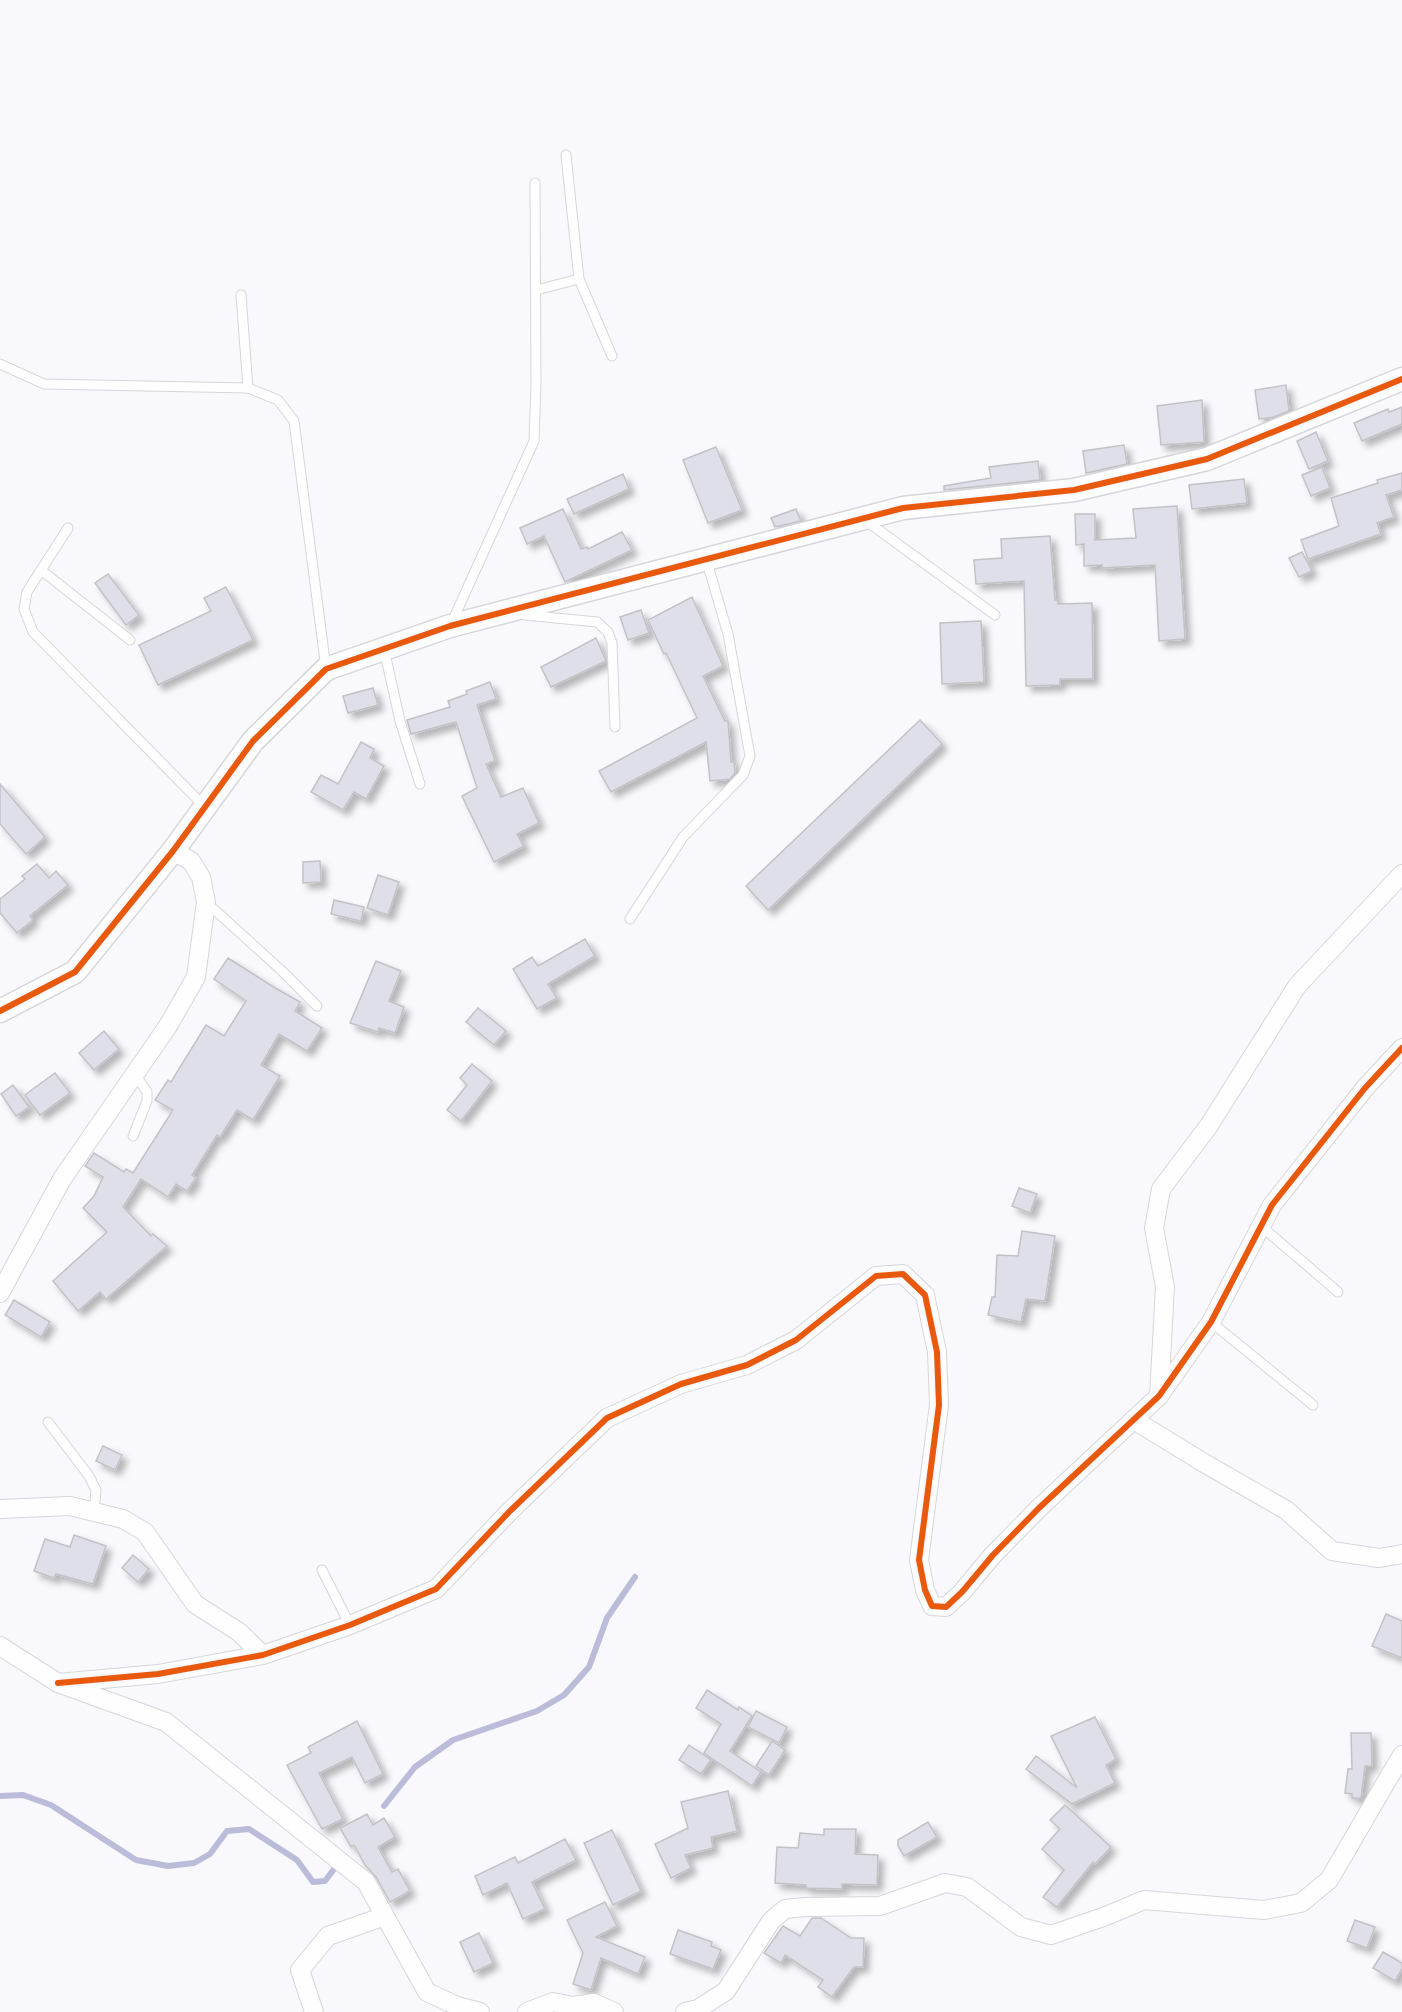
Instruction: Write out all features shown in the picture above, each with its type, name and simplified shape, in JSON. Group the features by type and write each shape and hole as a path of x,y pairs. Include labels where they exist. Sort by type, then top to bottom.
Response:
{"street":[{"path":"0,1011 75,972 173,851 253,741 326,669 450,626 903,508 1074,490 1207,459 1402,378"},
{"path":"0,1293 62,1179 168,1026 196,977 206,902 201,878 191,861 173,851"},
{"path":"1159,1396 1165,1287 1154,1228 1161,1189 1208,1127 1297,986 1402,874"},
{"path":"58,1683 158,1674 263,1655 350,1625 436,1588 510,1511 607,1418 681,1384 747,1365 796,1340 876,1276 903,1274 925,1295 932,1320 937,1352 939,1405 919,1560 925,1590 932,1606 946,1607 1039,1508 1159,1396 1211,1322 1272,1205 1365,1088 1402,1048"},
{"path":"1134,1420 1286,1510 1332,1551 1379,1558 1402,1554"},
{"path":"0,1509 70,1506 123,1519 145,1532 195,1604 239,1632 263,1655"},
{"path":"0,1646 58,1683 166,1722 366,1882 427,1992 457,2006 480,2012"},
{"path":"685,2012 698,2009 726,1991 771,1922 785,1910 805,1907 880,1906 945,1883 967,1887 1021,1927 1051,1935 1144,1900 1264,1910 1300,1903 1329,1880 1400,1762"},
{"path":"314,2012 300,1970 328,1936 384,1916"},
{"path":"527,2012 553,2002 574,2009 594,2003 614,2012"}],"lane":[{"path":"566,155 579,279 612,356"},
{"path":"450,626 534,441 535,183"},
{"path":"536,290 579,279"},
{"path":"241,295 248,388"},
{"path":"0,364 44,384 248,388 278,400 294,421 326,669"},
{"path":"863,518 995,615"},
{"path":"69,528 27,592 24,609 33,632 204,807"},
{"path":"630,919 683,837 743,775 750,756 728,634 706,559"},
{"path":"41,570 130,640"},
{"path":"507,613 597,622 608,632 612,643 615,727"},
{"path":"384,649 400,721 420,784"},
{"path":"206,902 317,1006"},
{"path":"133,1136 147,1101 147,1092 135,1074"},
{"path":"1261,1226 1338,1292"},
{"path":"1211,1322 1313,1405"},
{"path":"48,1422 89,1476 96,1490 94,1512"},
{"path":"322,1570 350,1625"}],"building":[{"path":"1286,385 1289,411 1274,417 1259,419 1255,390"},
{"path":"1202,400 1204,442 1161,445 1157,406"},
{"path":"1402,407 1402,424 1362,441 1354,423 1388,409 1389,412"},
{"path":"1316,432 1328,461 1309,469 1297,441"},
{"path":"1124,445 1127,464 1086,473 1083,451"},
{"path":"716,447 742,510 708,523 683,460"},
{"path":"1038,461 1040,480 944,490 944,486 991,478 989,467"},
{"path":"1322,467 1330,488 1311,496 1302,475"},
{"path":"1402,473 1402,490 1386,495 1394,517 1377,523 1381,534 1308,559 1301,540 1339,526 1331,498"},
{"path":"623,474 629,489 574,514 567,499"},
{"path":"1244,479 1247,503 1192,509 1189,485"},
{"path":"1177,506 1185,639 1159,641 1155,565 1102,568 1102,565 1084,566 1084,544 1076,545 1075,514 1095,514 1095,540 1136,538 1133,509"},
{"path":"563,509 581,549 587,547 588,549 622,532 632,550 565,582 544,536 527,544 520,528"},
{"path":"796,509 801,521 775,527 771,518"},
{"path":"1050,536 1055,600 1058,600 1058,604 1092,603 1093,679 1060,679 1060,685 1026,686 1024,581 976,584 974,560 1002,558 1001,539"},
{"path":"1302,552 1312,571 1299,577 1289,558"},
{"path":"108,574 139,615 126,625 95,583"},
{"path":"226,587 253,640 158,685 139,645 211,611 204,598"},
{"path":"692,597 723,666 703,676 725,721 728,721 731,762 734,762 735,773 730,779 710,781 706,742 611,792 599,771 697,718 648,620"},
{"path":"641,610 649,633 628,640 620,617"},
{"path":"981,621 984,682 942,684 940,623"},
{"path":"596,638 606,661 551,687 541,667"},
{"path":"490,682 496,699 477,705 495,761 486,764 501,797 523,788 539,823 517,834 524,846 494,862 462,796 477,788 456,722 411,734 407,720 450,707 448,701"},
{"path":"373,688 378,705 348,713 343,696"},
{"path":"920,720 942,744 768,910 746,886"},
{"path":"361,742 374,749 370,758 384,766 366,799 354,792 343,810 311,792 321,775 338,784"},
{"path":"0,784 45,837 26,854 0,824"},
{"path":"320,861 321,882 303,883 303,862"},
{"path":"37,864 49,878 56,871 68,885 30,916 33,920 17,933 0,913 0,899 25,879 22,876"},
{"path":"378,875 399,882 388,915 367,908"},
{"path":"334,900 364,907 361,921 331,914"},
{"path":"585,939 595,956 548,984 557,998 537,1009 513,969 532,957 538,966"},
{"path":"228,958 300,1002 295,1011 322,1028 307,1051 279,1034 261,1065 280,1076 253,1120 237,1110 220,1137 217,1135 192,1175 196,1178 187,1191 176,1184 168,1197 141,1179 123,1207 151,1236 153,1234 167,1246 106,1299 100,1292 78,1311 53,1281 107,1232 83,1208 94,1196 103,1177 85,1166 94,1153 124,1172 126,1169 133,1173 173,1110 155,1100 168,1080 171,1082 206,1025 224,1036 246,1001 214,979"},
{"path":"376,961 401,971 389,1001 404,1007 395,1033 379,1028 378,1032 350,1023"},
{"path":"478,1008 506,1031 494,1045 466,1022"},
{"path":"104,1031 119,1049 94,1070 79,1053"},
{"path":"472,1064 492,1081 461,1121 447,1110 467,1085 460,1078"},
{"path":"55,1073 70,1093 40,1115 25,1095"},
{"path":"13,1085 29,1107 16,1116 1,1094"},
{"path":"1019,1188 1037,1194 1030,1213 1012,1206"},
{"path":"1022,1231 1055,1236 1045,1301 1026,1299 1021,1322 988,1315 992,1297 995,1297 997,1255 1018,1256"},
{"path":"14,1300 50,1322 41,1337 5,1315"},
{"path":"103,1446 122,1455 115,1470 96,1461"},
{"path":"74,1535 106,1546 93,1584 56,1574 54,1578 34,1571 45,1539 70,1547"},
{"path":"133,1555 149,1569 138,1582 122,1568"},
{"path":"1386,1614 1402,1621 1402,1658 1372,1646"},
{"path":"707,1690 738,1710 739,1707 752,1716 730,1751 761,1772 752,1786 704,1753 721,1724 696,1708"},
{"path":"756,1711 787,1727 779,1743 748,1727"},
{"path":"1095,1717 1116,1759 1106,1765 1115,1783 1072,1804 1026,1769 1036,1756 1077,1788 1051,1736"},
{"path":"357,1721 383,1774 365,1783 352,1757 319,1773 343,1819 322,1829 287,1765 311,1753 308,1747"},
{"path":"1351,1733 1371,1733 1372,1766 1365,1766 1361,1798 1352,1798 1352,1794 1345,1793 1348,1769 1352,1769"},
{"path":"772,1741 785,1750 769,1775 756,1766"},
{"path":"689,1745 711,1760 701,1774 679,1760"},
{"path":"728,1791 737,1831 711,1837 713,1848 685,1855 691,1868 671,1878 655,1844 688,1828 681,1802"},
{"path":"1065,1805 1111,1847 1095,1864 1093,1862 1057,1907 1043,1897 1064,1870 1042,1849 1060,1829 1050,1820"},
{"path":"367,1814 373,1825 384,1818 395,1837 378,1847 392,1872 398,1869 410,1891 390,1902 376,1877 365,1865 354,1845 351,1847 340,1828"},
{"path":"928,1822 937,1837 904,1856 898,1846 898,1840"},
{"path":"824,1829 856,1829 855,1854 878,1855 877,1885 842,1884 842,1889 806,1888 806,1885 775,1883 777,1847 798,1848 800,1833 824,1835"},
{"path":"612,1830 641,1891 613,1905 584,1843"},
{"path":"565,1839 576,1860 532,1882 545,1909 523,1919 507,1883 483,1895 475,1876 515,1857 518,1863"},
{"path":"605,1902 617,1926 596,1937 645,1957 638,1974 601,1958 591,1990 573,1984 583,1953 567,1920"},
{"path":"812,1918 821,1918 851,1938 864,1938 863,1967 854,1967 832,1997 818,1987 823,1980 785,1955 781,1963 764,1953 783,1926 800,1936"},
{"path":"1355,1920 1375,1927 1367,1948 1347,1941"},
{"path":"678,1930 712,1942 711,1946 721,1950 713,1969 670,1954"},
{"path":"479,1933 493,1963 474,1972 460,1942"},
{"path":"1383,1952 1402,1963 1402,1969 1395,1981 1373,1968"}],"waterway":[{"path":"384,1806 415,1767 453,1740 537,1711 564,1695 589,1667 607,1618 635,1577"},
{"path":"0,1796 23,1795 51,1805 136,1860 168,1866 194,1863 210,1854 227,1831 249,1829 297,1860 313,1882 325,1881 334,1869"}],"cycle path":[{"path":"0,1011 75,972 173,851 253,741 326,669 450,626 903,508 1074,490 1207,459 1402,379"},
{"path":"58,1683 158,1674 263,1655 350,1625 436,1589 510,1511 607,1418 681,1384 747,1365 796,1340 876,1276 903,1274 925,1295 937,1352 939,1405 919,1560 925,1590 932,1606 946,1607 1039,1508 1159,1396 1211,1322 1272,1205 1365,1088 1402,1048"}]}
